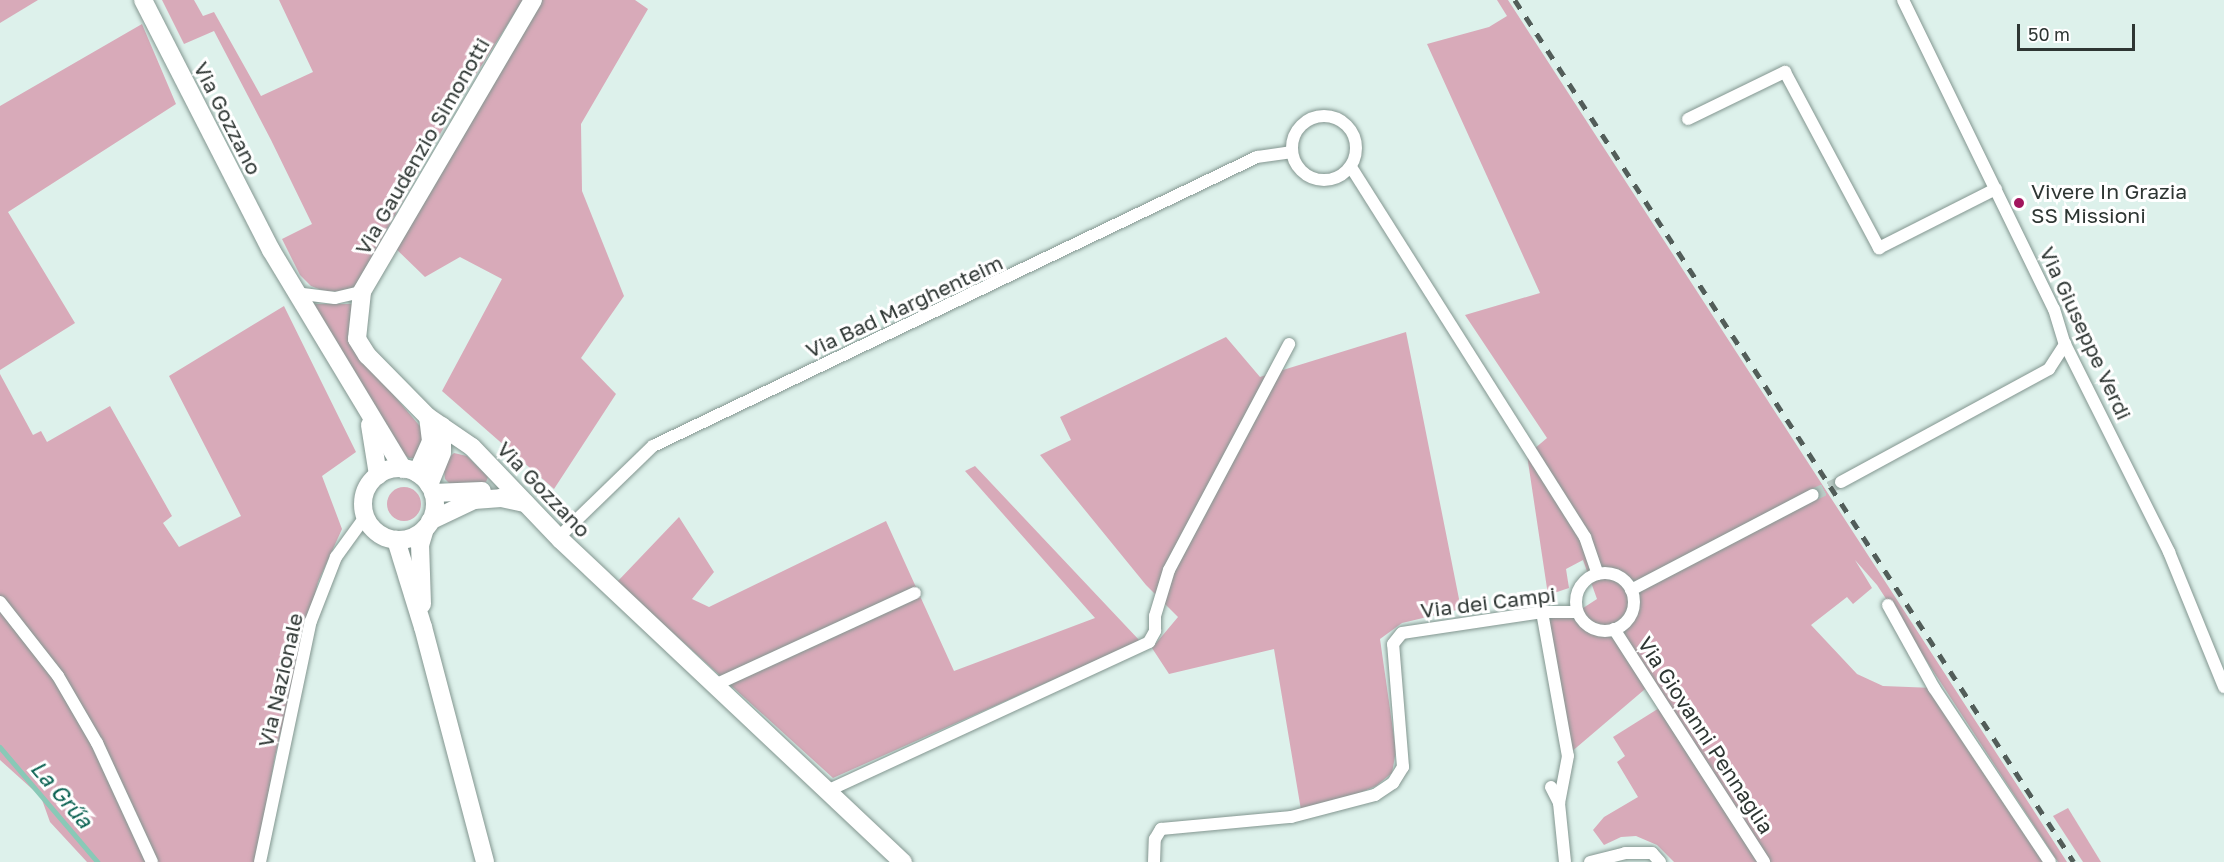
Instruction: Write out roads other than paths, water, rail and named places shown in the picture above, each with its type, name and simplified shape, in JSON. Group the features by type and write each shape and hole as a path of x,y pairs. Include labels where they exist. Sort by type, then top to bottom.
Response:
{"street":[{"name":"Via Gozzano","path":"143,0 295,293 365,409 420,480"},
{"name":"Via Gaudenzio Simonotti","path":"359,319 362,292 533,0"},
{"name":"Via Giuseppe Verdi","path":"1903,0 2054,309 2065,344 2169,552 2224,687"},
{"path":"1688,119 1785,72 1879,248 1996,189"},
{"path":"1322,116 1342,121 1355,137 1357,147 1351,167 1332,180 1321,181 1301,172 1292,152 1296,132 1303,124 1322,116"},
{"name":"Via Bad Marghenteim","path":"559,537 653,446 1257,157 1292,152"},
{"path":"1351,167 1585,537 1598,574"},
{"path":"295,293 335,298 362,292"},
{"name":"Via Gozzano","path":"359,319 357,339 367,355 435,421 472,447 559,537 903,862"},
{"path":"827,791 1149,642 1155,631 1155,616 1169,570 1289,344"},
{"path":"1841,482 2049,369 2065,344"},
{"name":"Via Gozzano","path":"365,409 374,439 378,475"},
{"path":"423,627 420,545 428,525 420,480 442,452 435,421"},
{"path":"378,475 508,492 525,503 501,498 474,500 406,539 396,540 377,533 365,517 366,489 378,475"},
{"path":"1631,590 1810,496"},
{"name":"Via Nazionale","path":"260,862 311,621 336,557 365,517"},
{"path":"396,540 423,627 485,862"},
{"path":"1598,574 1617,576 1631,590 1634,599 1629,618 1614,630 1588,626 1577,612 1577,593 1582,584 1598,574"},
{"path":"715,684 915,593"},
{"path":"0,602 58,676 97,743 152,862"},
{"path":"1888,605 1934,688 2050,862"},
{"path":"1542,612 1568,756 1559,802 1565,862"},
{"name":"Via dei Campi","path":"1154,862 1155,839 1161,829 1291,818 1375,795 1393,783 1403,767 1393,644 1402,633 1542,612 1577,612"},
{"name":"Via Giovanni Pennaglia","path":"1614,630 1764,862"},
{"path":"1551,788 1559,802"},
{"path":"1590,862 1625,853 1652,853 1660,862"}],"waterway":[{"name":"La Grűa","path":"0,747 98,862"}],"tunnel":[{"path":"1813,495 1841,482"}],"railway":[{"path":"1515,0 2074,862"}],"place":[{"name":"Vivere In Grazia SS Missioni","path":"2019,203"}]}
